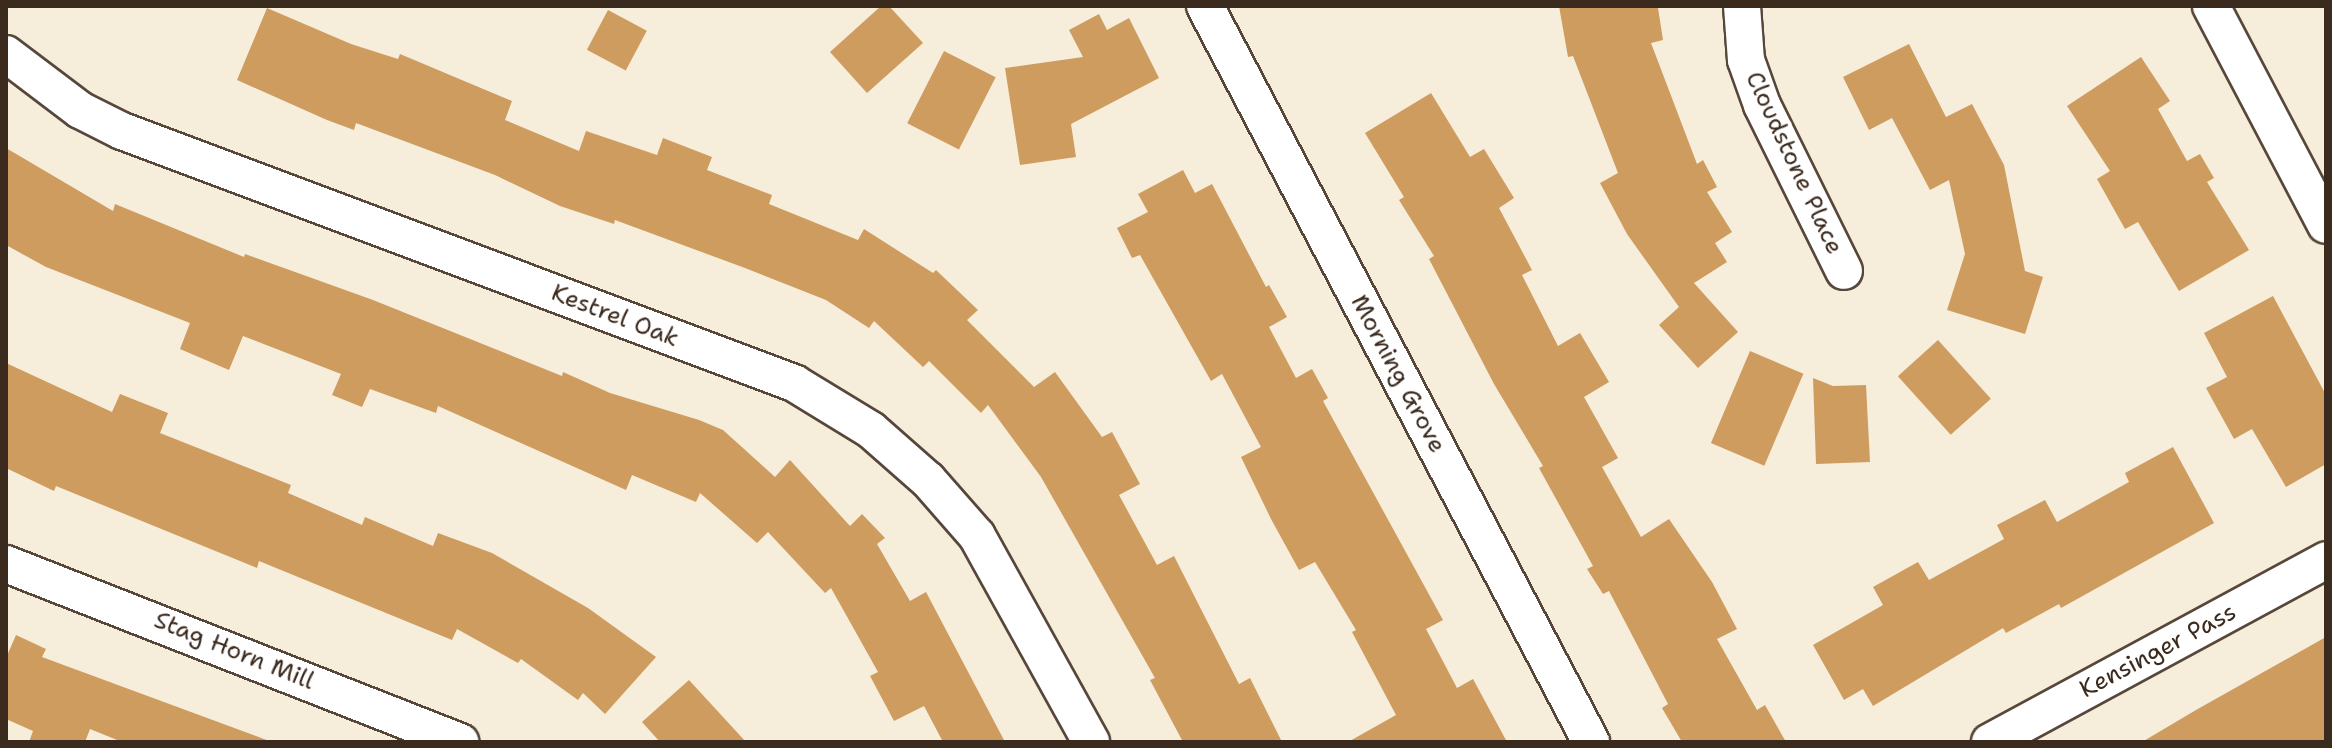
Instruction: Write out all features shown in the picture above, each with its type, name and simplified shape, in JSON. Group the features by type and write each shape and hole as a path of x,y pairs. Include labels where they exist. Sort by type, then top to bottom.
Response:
{"street":[{"name":"Morning Grove","path":"1205,6 1591,742"},
{"name":"Cloudstone Place","path":"1742,6 1746,60 1762,105 1844,271"},
{"path":"2211,6 2326,225"},
{"name":"Kestrel Oak","path":"6,54 80,110 122,131 794,383 871,430 928,480 977,536 1091,742"},
{"name":"Kensinger Pass","path":"1990,742 2326,560"},
{"name":"Stag Horn Mill","path":"6,564 460,742"}],"building":[{"path":"881,6 889,6 923,43 867,93 830,52"},
{"path":"1559,6 1658,8 1663,40 1651,43 1697,164 1703,160 1717,187 1707,192 1732,232 1715,243 1727,262 1694,283 1738,332 1698,368 1659,325 1679,307 1627,234 1600,183 1618,173 1573,56 1568,57"},
{"path":"267,8 351,44 398,59 400,54 512,101 505,120 579,151 586,131 657,155 663,138 712,157 707,170 772,195 769,204 858,240 864,229 933,273 936,270 978,310 967,320 1034,387 1055,372 1102,437 1112,432 1140,484 1119,495 1157,565 1174,556 1239,684 1250,678 1282,742 1183,742 1150,680 1155,678 1041,477 988,405 981,413 929,361 923,367 874,321 869,328 826,300 745,268 615,220 614,224 560,206 495,175 356,123 354,130 237,80"},
{"path":"608,10 647,31 626,70 587,50"},
{"path":"1099,14 1107,30 1129,18 1159,78 1071,124 1076,157 1020,165 1005,68 1083,57 1069,30"},
{"path":"1909,44 1946,117 1972,104 2004,165 2025,271 2043,277 2025,334 1947,310 1965,254 1949,180 1930,190 1892,118 1869,130 1843,77"},
{"path":"944,51 996,77 959,150 907,123"},
{"path":"2141,57 2170,101 2158,109 2187,161 2200,154 2214,178 2207,182 2249,250 2179,291 2138,222 2125,229 2097,179 2110,171 2067,106"},
{"path":"1431,93 1470,157 1484,149 1514,198 1499,208 1532,270 1522,275 1558,346 1580,333 1609,382 1584,397 1618,458 1602,467 1641,537 1669,519 1712,582 1737,629 1717,639 1757,710 1765,705 1786,742 1682,742 1662,708 1668,704 1609,591 1603,594 1587,569 1593,566 1539,468 1543,466 1494,384 1429,259 1434,256 1399,200 1404,197 1365,133"},
{"path":"6,148 113,211 115,204 244,257 245,254 373,300 562,376 563,372 610,393 723,430 775,477 790,460 850,526 862,514 885,538 877,544 910,601 926,592 1005,742 943,742 924,706 894,721 870,676 878,672 831,588 825,593 768,532 757,543 700,493 696,502 632,475 626,490 438,406 436,413 370,389 362,407 332,395 341,374 243,336 229,370 180,349 190,323 46,267 6,245"},
{"path":"1183,170 1195,193 1212,184 1266,287 1269,285 1287,317 1269,327 1296,378 1312,369 1328,398 1323,401 1443,620 1426,629 1457,688 1473,679 1507,742 1348,742 1396,715 1352,632 1356,630 1315,562 1299,570 1271,519 1241,457 1261,447 1222,374 1211,381 1140,255 1132,258 1117,228 1148,212 1138,194"},
{"path":"2273,296 2326,395 2326,464 2286,487 2252,429 2234,439 2206,388 2227,377 2204,333"},
{"path":"1938,340 1991,399 1951,435 1898,376"},
{"path":"1750,351 1803,374 1764,466 1711,443"},
{"path":"6,363 112,412 120,394 168,413 160,433 291,485 288,493 362,525 365,517 433,546 438,533 492,553 588,608 656,657 605,714 583,693 578,700 521,659 518,663 457,629 452,640 259,561 257,568 56,486 54,491 6,468"},
{"path":"1813,378 1833,386 1866,385 1870,462 1816,464"},
{"path":"2173,447 2214,523 2061,608 2059,604 2006,633 2003,628 1873,706 1863,689 1844,700 1813,645 1883,605 1873,587 1918,562 1929,580 2004,539 1997,525 2045,500 2057,522 2129,482 2125,473"},
{"path":"16,635 46,649 42,657 272,742 122,742 90,729 85,742 29,742 33,731 6,719 6,658"},
{"path":"2326,637 2326,742 2142,742 2196,710"},
{"path":"689,680 746,742 660,742 642,722"}]}
